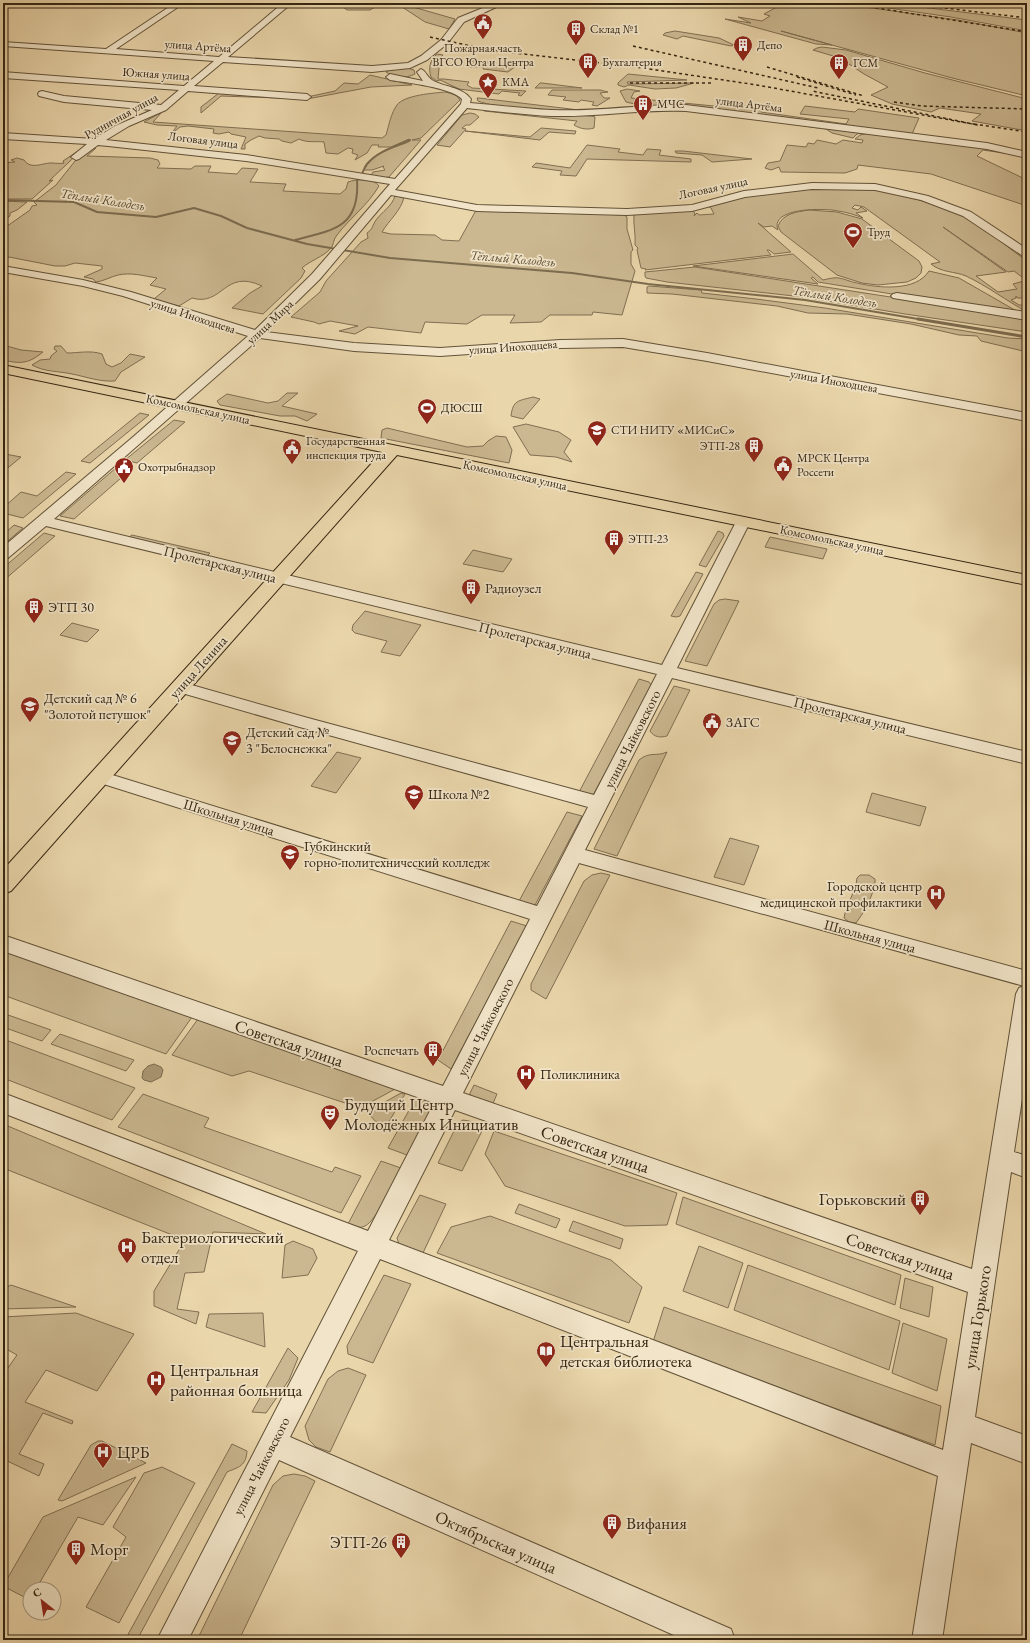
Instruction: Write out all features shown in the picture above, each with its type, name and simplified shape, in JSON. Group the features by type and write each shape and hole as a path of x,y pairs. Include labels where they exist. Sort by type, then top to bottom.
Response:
{"main road":[{"name":"Комсомольская улица","path":"4,370 1027,580"},
{"name":"улица Ленина","path":"3,885 393,450"}],"street":[{"path":"108,51 180,3"},
{"name":"Рудничная улица","path":"76,157 96,141 163,108 288,3"},
{"path":"395,67 384,70 384,74 388,77 408,78 417,76 420,68 444,42 461,20 501,3"},
{"name":"улица Артёма","path":"3,44 346,68 420,68"},
{"path":"346,68 452,90"},
{"path":"420,68 424,78 465,96 467,99 465,105"},
{"name":"Южная улица","path":"3,75 307,96"},
{"path":"42,94 64,98 163,108"},
{"name":"улица Артёма","path":"465,105 552,113 598,112 658,107 686,108 987,146 1027,155"},
{"name":"улица Мира","path":"3,555 178,406 290,304 331,260 345,241 465,105"},
{"name":"Логовая улица","path":"3,136 96,141 147,146 260,160 359,178 398,182"},
{"name":"Логовая улица","path":"389,192 477,208 627,212 692,208 744,194 812,186 875,187 924,198 967,214 988,226 1027,254"},
{"name":"улица Иноходцева","path":"3,270 90,285 127,294 242,331 277,338 354,348 440,352 560,344 623,344 707,357 1027,417"},
{"path":"897,296 1027,316"},
{"name":"Пролетарская улица","path":"43,521 1027,758"},
{"name":"улица Чайковского","path":"172,1640 743,522"},
{"path":"181,686 309,724 599,803"},
{"name":"Школьная улица","path":"100,777 542,915"},
{"name":"Школьная улица","path":"573,854 1027,979"},
{"name":"Советская улица","path":"3,943 982,1285"},
{"name":"улица Горького","path":"927,1640 1027,994"},
{"path":"3,1103 954,1468"},
{"path":"1002,1158 1027,1167"},
{"path":"960,1426 1027,1450"},
{"name":"Октябрьская улица","path":"273,1443 720,1640"}],"shaded area":[{"path":"335,3 410,3 406,5 455,19 449,29 425,22 399,5 375,7 370,10 347,10 343,7 331,6"},
{"path":"784,3 836,3 958,20 1027,33 1027,96 952,78 832,45 816,44 725,19 751,23 738,17 762,21 770,16 764,14"},
{"path":"853,3 888,3 1027,20 1027,31 951,17"},
{"path":"675,31 719,38 734,45 731,46 683,36 677,39 663,35 665,33"},
{"path":"822,47 846,50 925,73 1027,99 1027,131 972,121 981,114 940,108 931,112 892,104 871,95 888,87 864,74 840,58 813,50"},
{"path":"437,54 443,55 440,58 438,79 469,82 467,85 472,88 526,91 521,96 518,95 520,93 502,91 499,94 459,89 440,80 437,81 431,77 430,64"},
{"path":"476,59 492,63 489,66 493,67 500,65 516,66 508,72 483,69 484,67 468,67 467,65"},
{"path":"407,68 414,70 415,74 400,77 386,72 390,70"},
{"path":"628,74 687,80 627,82 628,84 694,83 676,88 655,89 629,85 624,87 618,85 618,83"},
{"path":"370,75 412,85 371,87 307,99 221,96 201,113 201,107 219,93 307,97 335,91 344,83 358,84"},
{"path":"542,83 582,88 535,88"},
{"path":"627,89 640,91 634,92 631,98 714,106 719,102 732,106 737,104 762,109 761,112 846,124 849,119 800,114 805,106 855,112 858,109 919,118 912,134 639,105 626,102 620,91"},
{"path":"552,90 600,90 608,92 600,93 604,98 610,98 597,106 592,105 594,102 563,100 566,97 548,95"},
{"path":"446,92 456,95 460,100 421,138 412,140 421,140 389,177 381,178 368,176 373,172 385,170 383,167 384,166 372,170 364,170 367,164 382,152 406,143 410,141 408,141 409,139 391,147 378,147 379,145 372,145 367,153 355,160 358,155 352,153 353,149 348,148 338,154 326,153 324,142 299,139 291,143 279,139 259,136 245,144 245,149 241,149 246,137 231,134 229,132 219,134 213,133 214,129 188,126 180,127 171,134 177,126 157,125 144,122 162,112 153,122 382,138 386,135 393,112 397,105 401,102 420,95"},
{"path":"477,98 579,110 544,111 513,108 486,104 478,101"},
{"path":"484,109 592,116 595,117 594,128 587,129 574,125 577,121 484,111"},
{"path":"470,113 479,117 470,125 466,125 462,128 466,129 450,147 437,145 462,115"},
{"path":"807,125 863,132 857,134 853,138 832,133 826,129 804,126"},
{"path":"541,128 576,131 575,134 549,132 540,140 465,131 530,137"},
{"path":"870,133 987,148 1027,157 1027,159 1017,155 983,150 977,156 1027,180 1027,206 931,174 858,165 857,169 845,173 781,172 779,167 771,170 765,168 768,163 780,161 787,145 806,147 808,143 814,144 817,140 836,144 843,140 862,143 863,140 855,139 860,135"},
{"path":"87,145 32,199 3,199 3,163 15,162 11,160 17,158 24,160 30,165 64,163 63,161"},
{"path":"587,145 620,149 618,152 643,155 647,149 661,150 659,155 691,159 691,162 587,159 576,176 560,175 562,171 532,167 536,163 570,168"},
{"path":"92,148 96,148 87,156 150,158 158,160 160,164 157,168 191,169 195,166 211,166 208,172 237,174 242,168 258,169 250,182 286,184 283,191 340,194 346,189 348,182 356,180 369,180 377,183 379,186 370,199 342,229 331,248 302,268 305,271 301,278 263,314 232,308 250,293 262,286 249,282 231,284 211,297 202,299 192,298 179,306 154,299 166,289 150,285 157,278 123,274 96,282 93,279 84,277 102,269 102,266 75,263 65,266 55,266 9,257 3,261 3,229 30,210 32,206 37,205 34,202 56,185 75,161"},
{"path":"675,151 752,159 712,162 702,155 676,153"},
{"path":"866,188 896,194 940,206 967,218 986,230 1027,261 1027,298 1017,298 1016,296 1016,298 1011,300 1019,305 1027,305 1027,312 982,284 966,276 935,267 931,264 940,262 864,207 855,205 852,208 858,210 861,207 867,211 856,213 863,218 841,211 822,209 790,213 782,217 778,222 778,230 772,226 764,227 758,223 791,252 774,254 767,250 771,255 645,270 646,269 641,268 637,250 638,248 635,245 634,214 692,210 695,213 694,216 697,213 699,215 714,214 708,206 757,194 789,189","holes":["943,227 1008,272 1014,271 1022,277 1026,277 1022,279 1024,281 1013,284 1017,289 998,292 976,276 1006,272"]},
{"path":"395,196 404,197 398,211 382,232 391,234 435,235 442,240 459,241 475,212 480,210 624,215 627,217 627,229 633,250 631,252 631,264 635,271 622,315 593,312 592,315 550,315 541,322 510,323 515,315 482,315 467,324 425,322 421,333 368,327 355,334 339,331 358,326 330,321 319,324 291,317 320,292 326,281 361,242 368,238 367,233 376,220 392,203"},
{"path":"3,201 27,202 17,210 10,213 10,216 3,221"},
{"name":"Труд","path":"809,210 837,212 862,219 919,261 922,267 921,273 916,278 907,282 878,285 862,283 837,275 781,232 778,226 783,218 795,213"},
{"path":"793,254 823,280 837,278 866,285 896,287 915,282 923,278 929,271 959,278 1020,313 818,282 813,277 811,278 818,284 693,266"},
{"path":"695,267 1021,317 1027,319 1027,332 803,297 667,282 646,278 645,276 645,272"},
{"path":"647,287 701,290 702,293 825,308 1008,338 1027,339 1027,352 981,341 977,336 959,335 911,324 847,314 808,313 777,306 672,294 647,293"},
{"path":"3,345 21,350 43,352 33,359 24,362 3,360"},
{"path":"55,346 61,346 67,353 89,352 102,354 106,364 112,367 121,363 130,354 145,357 121,372 115,381 99,380 47,370 32,365 40,360 50,359 51,356 57,351 54,349"},
{"path":"287,393 298,393 282,406 317,414 307,421 295,416 280,416 220,405 217,401 227,394 268,403 278,401"},
{"path":"533,397 540,399 523,419 511,416 513,407 517,402"},
{"path":"140,413 149,415 90,463 81,461"},
{"path":"174,420 185,422 137,463 125,460"},
{"path":"526,424 559,432 571,440 564,452 572,462 556,457 530,455 513,427"},
{"path":"387,428 467,447 483,446 496,436 506,437 512,450 509,463 381,438 382,430"},
{"path":"5,454 21,457 3,472 3,455"},
{"path":"117,467 129,469 121,478 74,519 60,516"},
{"path":"66,472 76,474 23,518 3,513 3,508 21,492 37,496"},
{"path":"14,525 23,528 3,545 3,535"},
{"path":"718,531 723,533 724,536 706,567 699,565"},
{"path":"44,533 55,536 3,581 3,568"},
{"path":"132,535 210,553 207,556 129,537"},
{"path":"770,537 827,549 823,559 765,547"},
{"path":"473,550 512,559 503,572 463,564"},
{"path":"696,572 703,574 680,616 671,616"},
{"path":"725,599 739,601 707,666 685,661 714,604 719,600"},
{"path":"365,611 421,625 400,656 381,652 387,641 355,633 352,630 353,625"},
{"path":"72,623 99,630 87,642 60,635"},
{"path":"639,679 649,682 652,686 592,797 578,794"},
{"path":"674,686 690,690 667,736 662,737 653,735 650,731"},
{"path":"337,752 361,758 336,793 311,786"},
{"path":"667,752 617,856 594,849 639,760 646,756"},
{"path":"872,793 926,807 920,826 866,812"},
{"path":"567,812 582,816 535,905 527,906 518,903"},
{"path":"730,838 759,846 744,885 714,877"},
{"path":"601,873 610,875 546,999 531,990 531,984 584,881 592,875"},
{"path":"860,875 869,875 875,879 875,886 867,907 856,923 849,922 844,918 845,913 855,888 857,878"},
{"path":"511,921 527,926 451,1069 438,1060"},
{"path":"3,951 192,1017 166,1054 3,995"},
{"path":"8,1015 51,1030 42,1041 3,1027 3,1021"},
{"path":"198,1019 397,1088 360,1108 249,1071 232,1076 172,1055"},
{"path":"60,1034 134,1060 126,1071 51,1044"},
{"path":"3,1039 135,1088 112,1120 3,1078"},
{"path":"154,1064 161,1067 163,1070 161,1077 151,1082 144,1080 142,1078 143,1071 148,1066"},
{"path":"474,1085 497,1094 491,1108 470,1097 470,1093"},
{"path":"401,1093 405,1094 386,1127 378,1124 367,1112"},
{"path":"143,1094 209,1118 204,1127 332,1172 335,1167 361,1176 341,1213 118,1127"},
{"path":"417,1096 428,1099 432,1104 431,1112 407,1155 388,1148"},
{"path":"463,1120 484,1127 462,1171 438,1163 458,1123"},
{"path":"3,1124 266,1234 213,1232 204,1272 185,1273 177,1309 199,1312 196,1324 154,1306 154,1291 185,1240 3,1168"},
{"path":"494,1131 677,1193 667,1225 625,1226 505,1186 485,1154"},
{"path":"381,1161 401,1168 390,1190 370,1222 361,1227 348,1224"},
{"path":"420,1195 446,1204 422,1255 399,1244 397,1238"},
{"path":"683,1197 901,1275 895,1305 676,1224"},
{"path":"519,1204 560,1219 556,1228 515,1213"},
{"path":"490,1216 611,1260 642,1287 629,1323 437,1253 451,1227"},
{"path":"573,1221 623,1239 620,1249 569,1231"},
{"path":"293,1241 313,1249 317,1258 308,1275 282,1278 285,1245"},
{"path":"699,1246 743,1263 728,1308 683,1291"},
{"path":"748,1265 900,1321 889,1370 734,1310"},
{"path":"384,1275 411,1284 373,1363 348,1354 347,1346"},
{"path":"905,1278 933,1287 929,1317 900,1308"},
{"path":"11,1285 76,1307 3,1309 3,1289"},
{"path":"664,1307 941,1406 935,1445 653,1342"},
{"path":"76,1313 134,1334 97,1391 46,1370 25,1402 73,1421 72,1424 43,1413 19,1454 44,1464 39,1476 3,1459 3,1375 17,1355 3,1347 3,1317"},
{"path":"263,1313 265,1347 206,1327 209,1314"},
{"path":"903,1323 947,1339 937,1391 892,1373"},
{"path":"288,1348 298,1358 289,1380 266,1413 252,1412"},
{"path":"348,1368 366,1375 330,1452 316,1447 309,1440 305,1426 328,1379 338,1371"},
{"path":"98,1441 102,1441 146,1463 62,1501 58,1500 91,1445"},
{"path":"232,1444 247,1451 245,1460 238,1467 227,1472 137,1640 125,1640"},
{"path":"162,1467 195,1483 119,1623 86,1607 126,1537 113,1527 144,1473"},
{"path":"294,1474 305,1476 315,1481 239,1640 197,1640 273,1485 283,1476"},
{"path":"136,1477 103,1525 78,1517 41,1581 22,1581 22,1596 3,1586 43,1517"}],"waterway":[{"path":"295,240 322,233 342,224 349,217 354,208 357,196 357,180 361,176 367,164 381,153 410,140"},
{"name":"Тёплый Колодезь","path":"3,200 74,202 97,212 156,217 194,208 221,216 247,228 307,244 390,258 572,273 648,284 805,300 921,319"},
{"name":"Тёплый Колодезь","path":"921,319 1027,337"}],"railway":[{"path":"846,3 1027,32"},
{"path":"903,3 1027,18"},
{"path":"430,37 489,50 636,67 757,85 978,125 812,91"},
{"path":"633,46 818,88"},
{"path":"767,67 864,96"},
{"path":"797,77 856,95"},
{"path":"630,83 711,83"},
{"path":"894,102 922,106 1027,109"},
{"path":"974,124 1027,132"}],"place":[{"name":"Пожарная часть ВГСО Юга и Центра","path":"483,40"},
{"name":"Склад №1","path":"576,46"},
{"name":"Депо","path":"743,62"},
{"name":"Бухгалтерия","path":"588,79"},
{"name":"ГСМ","path":"839,80"},
{"name":"КМА","path":"488,99"},
{"name":"МЧС","path":"643,121"},
{"name":"Труд","path":"853,249"},
{"name":"ДЮСШ","path":"427,425"},
{"name":"СТИ НИТУ «МИСиС»","path":"597,447"},
{"name":"ЭТП-28","path":"754,463"},
{"name":"Государственная инспекция труда","path":"292,465"},
{"name":"МРСК Центра Россети","path":"783,482"},
{"name":"Охотрыбнадзор","path":"124,484"},
{"name":"ЭТП-23","path":"614,556"},
{"name":"Радиоузел","path":"471,605"},
{"name":"ЭТП 30","path":"34,624"},
{"name":"Детский сад № 6 \"Золотой петушок\"","path":"30,723"},
{"name":"ЗАГС","path":"712,739"},
{"name":"Детский сад № 3 \"Белоснежка\"","path":"232,757"},
{"name":"Школа №2","path":"414,811"},
{"name":"Губкинский горно-политехнический колледж","path":"290,871"},
{"name":"Городской центр медицинской профилактики","path":"936,911"},
{"name":"Роспечать","path":"433,1067"},
{"name":"Поликлиника","path":"526,1091"},
{"name":"Будущий Центр Молодёжных Инициатив","path":"330,1131"},
{"name":"Горьковский","path":"920,1216"},
{"name":"Бактериологический отдел","path":"127,1264"},
{"name":"Центральная детская библиотека","path":"546,1368"},
{"name":"Центральная районная больница","path":"156,1397"},
{"name":"ЦРБ","path":"103,1469"},
{"name":"Вифания","path":"612,1540"},
{"name":"ЭТП-26","path":"401,1559"},
{"name":"Морг","path":"76,1566"}]}
